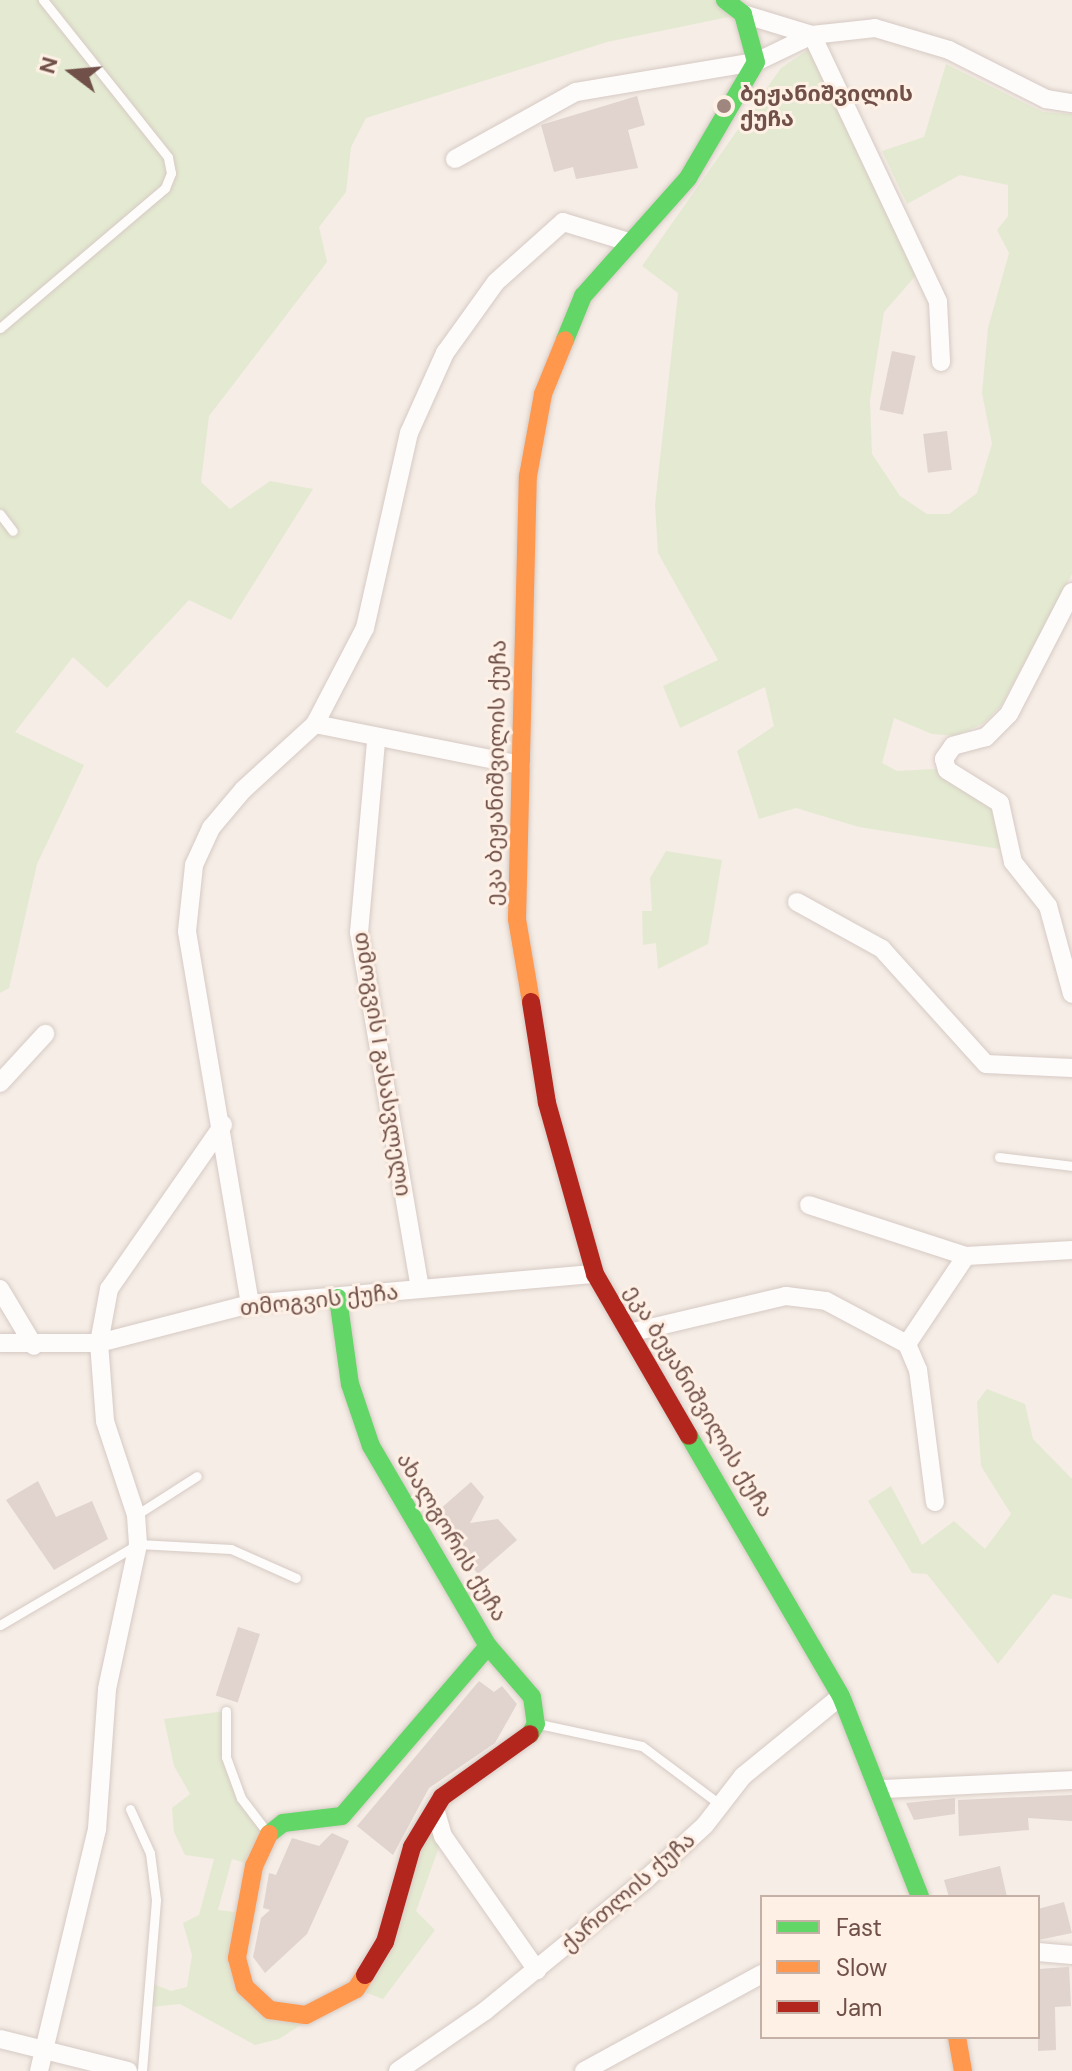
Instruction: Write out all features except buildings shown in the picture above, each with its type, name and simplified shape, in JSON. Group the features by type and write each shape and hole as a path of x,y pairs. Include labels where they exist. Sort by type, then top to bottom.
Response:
{"street":[{"path":"725,0 743,14 812,35 938,302 941,362"},
{"path":"743,14 756,62"},
{"path":"455,159 576,92 756,62 812,35 875,28 949,50 1046,99 1072,103"},
{"name":"ეკა ბეჟანიშვილის ქუჩა","path":"756,62 688,178 583,296 543,394 528,476 517,919 547,1103 595,1274 841,1696 882,1789 919,1895"},
{"path":"250,1304 186,897 211,828 315,724 365,628 409,433 445,353 496,282 551,229 563,222 629,242"},
{"path":"1072,592 1009,714 986,737 953,746 944,759 947,770 1000,803 1013,862 1048,906 1072,994"},
{"path":"315,724 376,742 521,765"},
{"name":"თმოგვის I გასასვლელი","path":"376,742 359,932 420,1289"},
{"path":"797,902 882,949 986,1064 1072,1068"},
{"path":"0,1083 45,1034"},
{"path":"39,2071 42,2046 97,1829 107,1689 138,1544 136,1515 105,1421 99,1343 109,1289 223,1125"},
{"path":"809,1205 966,1256 1072,1250"},
{"path":"907,1344 966,1256"},
{"name":"თმოგვის ქუჩა","path":"0,1343 34,1346 99,1343 250,1304 595,1274"},
{"path":"0,1289 34,1346"},
{"path":"629,1333 786,1296 826,1301 907,1344 918,1370 935,1502"},
{"name":"ახალგორის ქუჩა","path":"269,1834 283,1823 342,1816 488,1646 371,1446 350,1384 338,1298"},
{"path":"269,1834 254,1866 237,1958 245,1987 270,2010 306,2015 356,1989 385,1942 412,1847 436,1812 442,1797 523,1744 536,1724 532,1697 488,1646"},
{"name":"ქართლის ქუჩა","path":"398,2071 537,1970 721,1805 743,1776 841,1696"},
{"path":"882,1789 1072,1780"},
{"path":"436,1812 443,1836 537,1970"},
{"path":"1040,1952 1072,1955"},
{"path":"584,2071 760,1975"},
{"path":"0,2039 42,2046 128,2071"},
{"path":"957,2039 963,2071"}],"lane":[{"path":"0,328 165,188 171,173 168,157 43,0"},
{"path":"0,514 13,531"},
{"path":"999,1157 1072,1166"},
{"path":"136,1515 197,1476"},
{"path":"0,1625 138,1544 231,1549 296,1578"},
{"path":"226,1711 226,1757 241,1798 269,1834"},
{"path":"536,1724 642,1746 721,1805"},
{"path":"130,1809 150,1853 156,1900 142,2071"}],"green space":[{"path":"0,0 725,0 743,14 607,42 366,118 351,147 346,192 319,227 327,262 209,416 201,482 230,509 270,481 313,489 231,620 189,600 107,688 73,657 15,732 84,765 37,864 9,988 0,993"},
{"path":"809,49 918,273 884,312 870,400 872,454 900,496 927,514 949,514 977,493 992,444 982,393 988,328 1009,253 997,230 1008,216 1008,185 960,175 907,204 882,151 924,137 946,64 1043,112 1072,114 1072,574 1001,706 984,723 956,736 932,734 894,718 882,763 897,771 935,769 997,804 1000,849 859,827 796,808 759,819 737,751 774,726 765,687 680,728 663,686 718,660 658,553 655,505 678,293 642,266 781,68"},
{"path":"666,851 722,860 708,944 658,969 656,943 643,945 642,911 652,911 650,878"},
{"path":"987,1389 1025,1404 1033,1439 1072,1479 1072,1599 1053,1594 998,1664 927,1574 912,1573 868,1501 891,1486 922,1545 954,1521 985,1549 1011,1514 981,1466 977,1402"},
{"path":"226,1711 226,1757 241,1798 269,1834 254,1866 232,1859 218,1910 243,1913 237,1958 270,2010 324,2010 279,2039 255,2045 180,2004 151,2007 148,1982 171,1991 187,1987 192,1955 183,1923 199,1915 214,1859 185,1855 174,1832 172,1808 190,1794 174,1766 164,1719"},
{"path":"423,1828 443,1836 416,1911 435,1930 383,1999 356,1989"}],"traffic: fast":[{"path":"565,340 583,296 688,178 756,62 743,14 725,0"},
{"path":"338,1298 350,1384 371,1446 488,1646 532,1697 536,1724 530,1734"},
{"path":"689,1436 841,1696 919,1895"},
{"path":"269,1834 283,1823 342,1816 488,1646"}],"traffic: slow":[{"path":"531,1002 517,919 528,476 543,394 565,340"},
{"path":"269,1834 254,1866 237,1958 245,1987 270,2010 306,2015 356,1989 365,1975"},
{"path":"957,2039 963,2071"}],"traffic: jam":[{"path":"531,1002 547,1103 595,1274 689,1436"},
{"path":"365,1975 385,1942 412,1847 442,1797 530,1734"}],"place":[{"name":"ბეჟანიშვილის ქუჩა","path":"724,106"}]}
